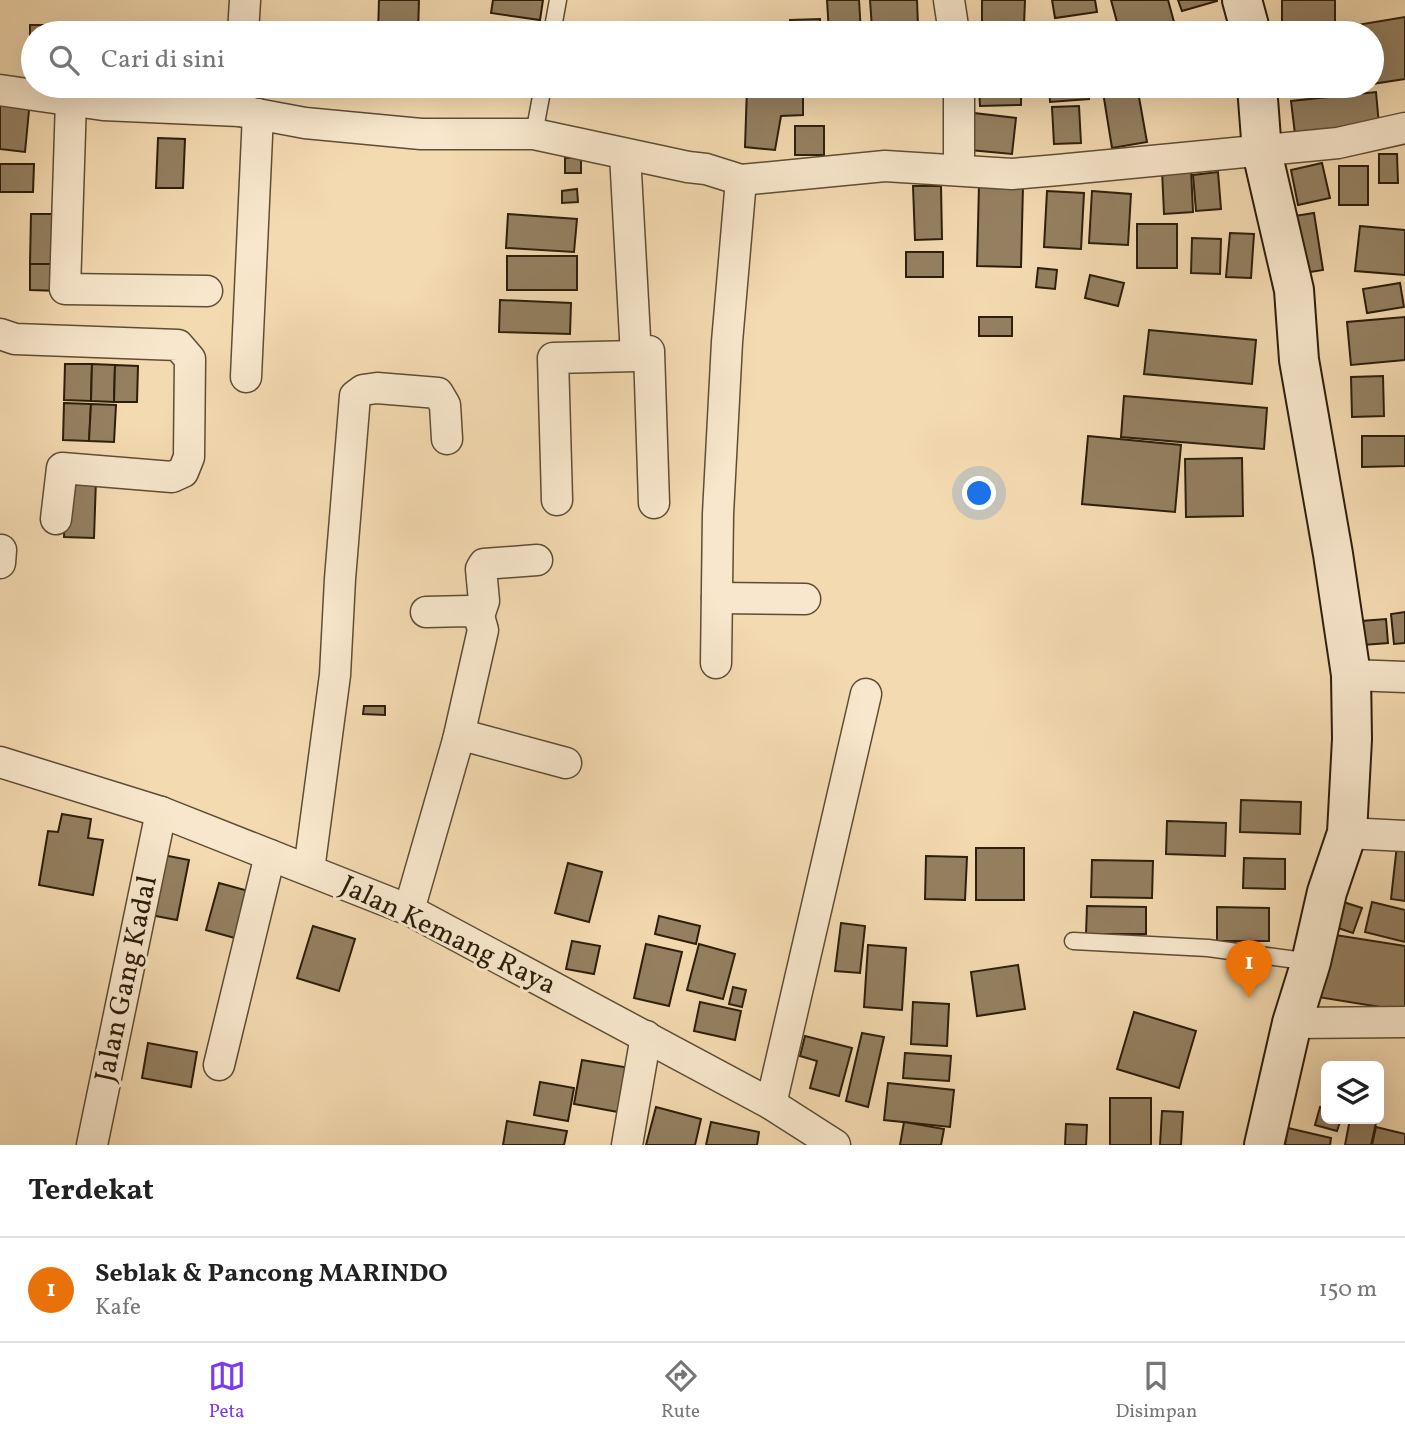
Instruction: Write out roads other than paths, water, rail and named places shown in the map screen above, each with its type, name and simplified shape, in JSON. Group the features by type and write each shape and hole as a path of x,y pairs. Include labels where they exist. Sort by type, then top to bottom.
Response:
{"street":[{"path":"244,21 245,0"},
{"path":"949,0 952,21"},
{"path":"1242,0 1248,21"},
{"path":"0,90 21,93"},
{"path":"57,98 103,105 246,103 305,123 421,134 534,134 706,169 741,180 885,166 1012,174 1262,152 1338,143 1405,128"},
{"path":"959,98 959,170"},
{"path":"1258,98 1262,152 1294,290 1299,360 1334,554 1351,675 1352,739 1347,833 1327,892 1311,962 1292,1023 1264,1145"},
{"path":"71,100 65,289 207,291"},
{"path":"246,103 246,377"},
{"path":"625,154 636,356"},
{"path":"716,663 718,514 727,342 741,180"},
{"path":"0,334 15,339 178,345 190,359 189,457 183,472 172,477 62,468 56,519"},
{"path":"557,500 553,358 636,356 649,351 654,503"},
{"path":"309,870 335,675 355,397 363,390 377,388 438,393 445,405 447,439"},
{"path":"0,563 1,550"},
{"path":"409,910 458,740 483,630 479,616 484,601 481,569 484,564 537,560"},
{"path":"716,598 805,599"},
{"path":"426,612 469,611 479,616"},
{"path":"1351,675 1405,677"},
{"path":"771,1104 866,694"},
{"path":"458,740 466,736 566,763"},
{"name":"Jalan Kemang Raya","path":"0,762 162,812 409,910 771,1104 835,1145"},
{"name":"Jalan Gang Kadal","path":"92,1145 162,812"},
{"path":"1347,833 1405,836"},
{"path":"219,1065 270,855"},
{"path":"1292,1023 1405,1022"},
{"path":"627,1145 646,1036"}],"lane":[{"path":"554,21 558,0"},
{"path":"534,134 541,98"},
{"path":"1073,941 1208,948 1311,962"}],"place":[{"name":"Seblak & Pancong MARINDO","path":"1249,998"}]}
